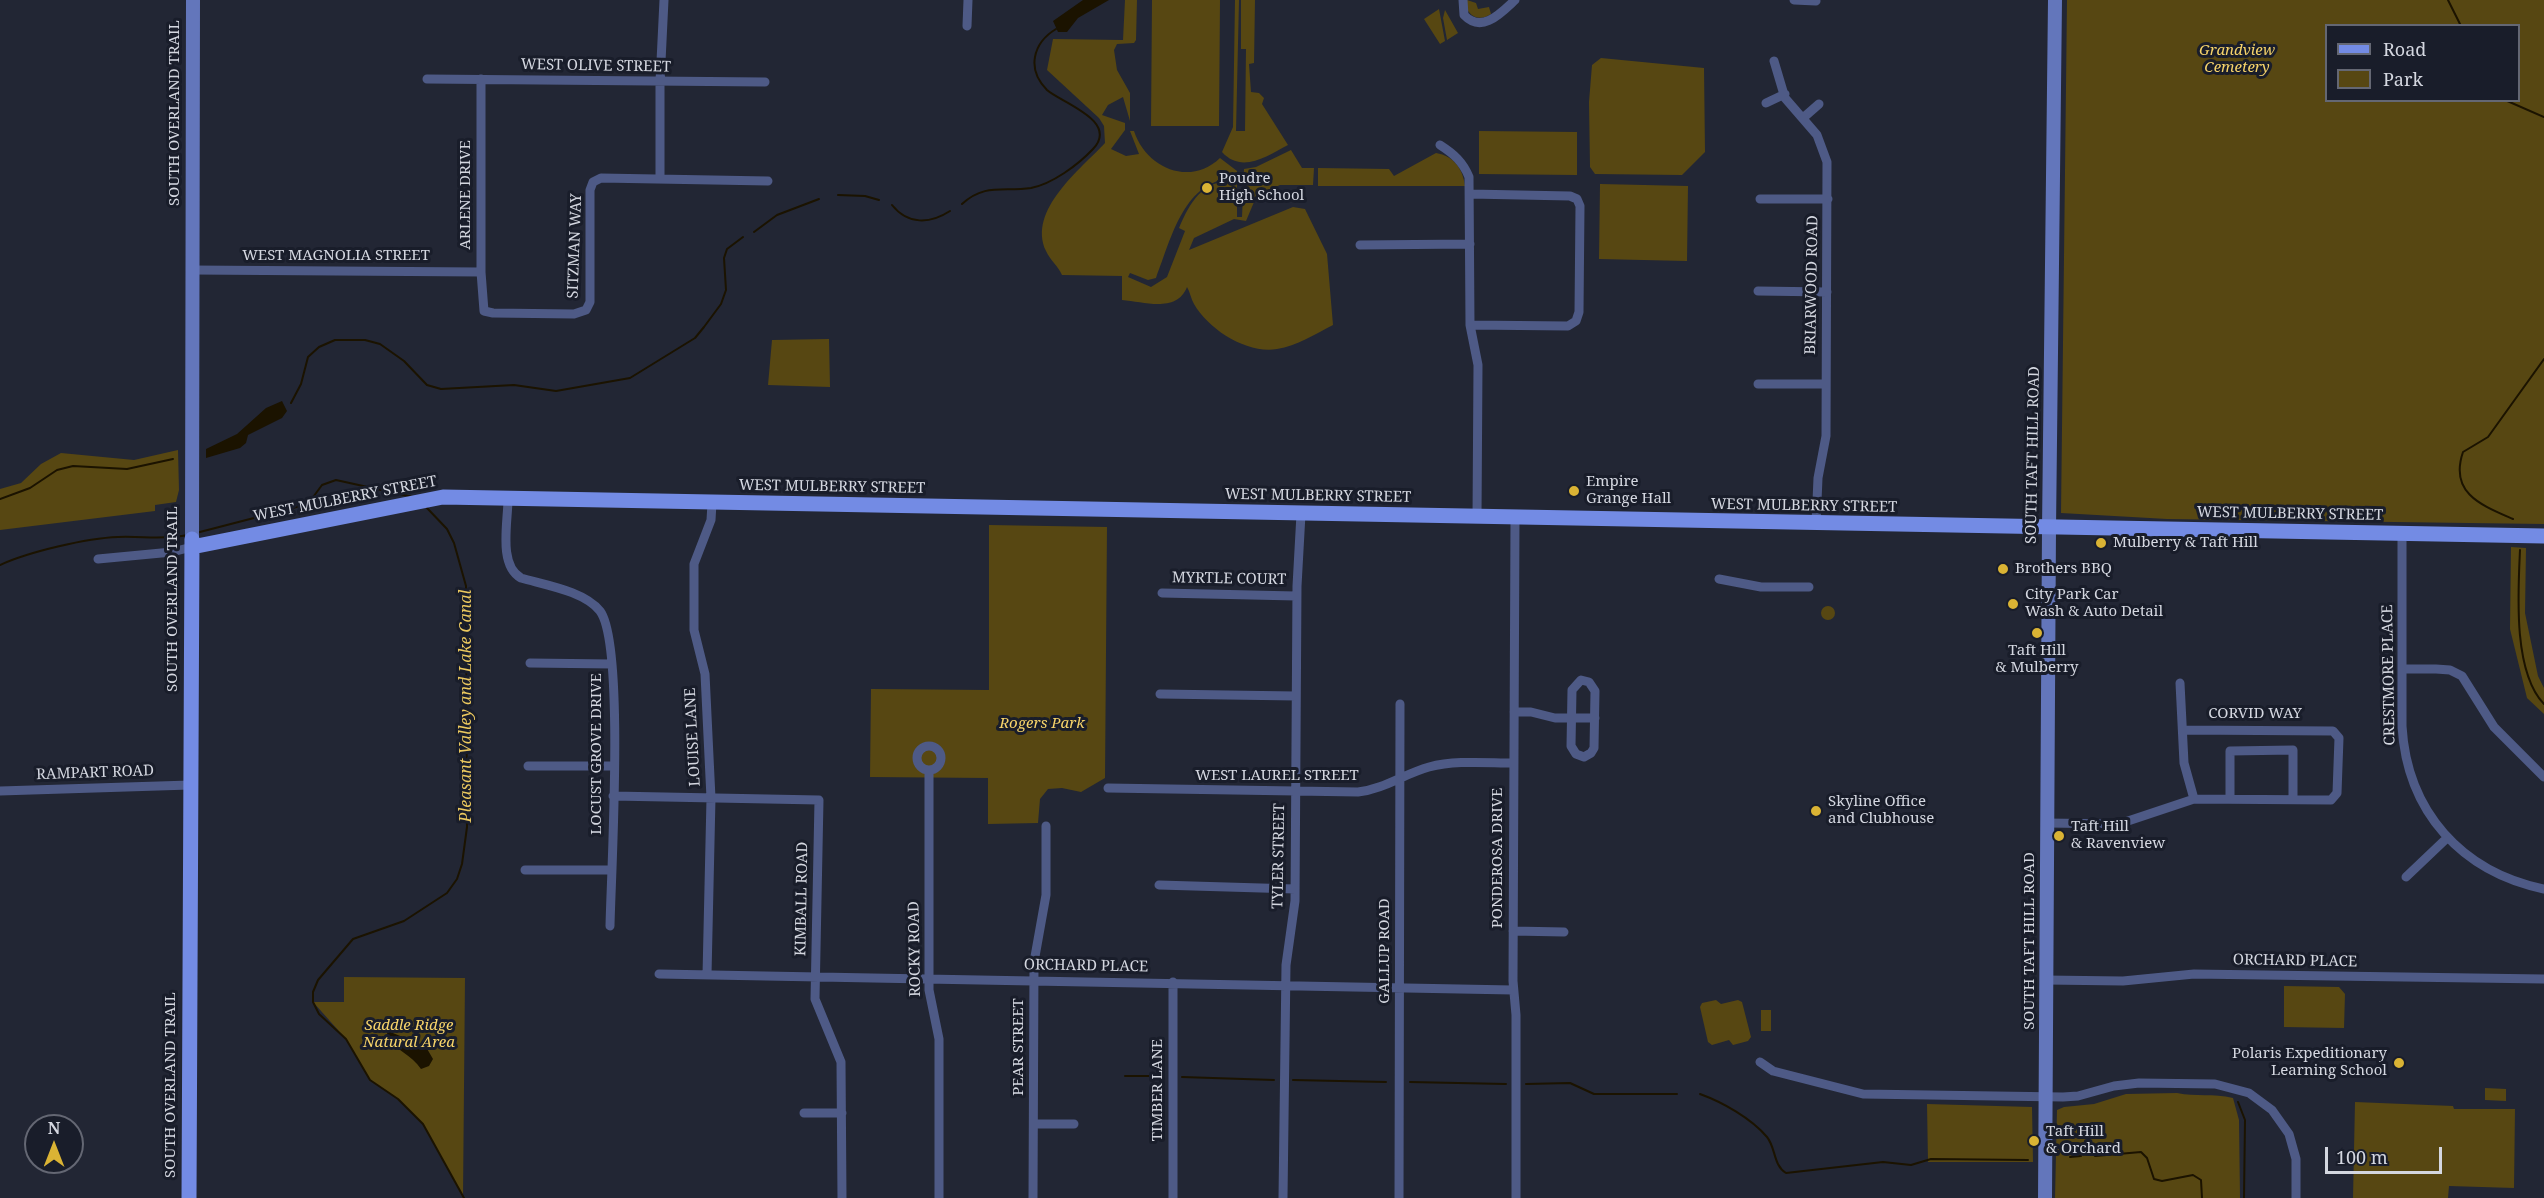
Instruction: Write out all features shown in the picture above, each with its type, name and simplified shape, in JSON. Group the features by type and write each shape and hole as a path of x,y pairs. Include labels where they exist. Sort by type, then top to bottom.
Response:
{"main road":[{"name":"SOUTH OVERLAND TRAIL","path":"189,1198 194,0"},
{"name":"SOUTH TAFT HILL ROAD","path":"2045,1198 2055,0"},
{"name":"WEST MULBERRY STREET","path":"192,538 415,501 508,499 2049,529 2544,536"}],"street":[{"path":"664,0 660,82 660,179 768,181"},
{"path":"967,26 968,0"},
{"path":"1462,0 1464,15 1475,23 1482,23 1499,14 1515,0"},
{"path":"1794,0 1816,1"},
{"name":"BRIARWOOD ROAD","path":"1774,61 1785,94 1817,135 1826,155 1828,199 1826,436 1818,478 1816,524"},
{"name":"WEST OLIVE STREET","path":"427,79 765,82"},
{"name":"ARLENE DRIVE","path":"480,79 481,272 484,311"},
{"path":"1766,103 1785,94"},
{"path":"1803,118 1819,104"},
{"path":"1440,146 1464,166 1469,177 1470,325 1478,365 1477,517"},
{"name":"SITZMAN WAY","path":"484,311 574,314 586,310 590,302 590,190 593,182 601,178 660,179"},
{"path":"1470,194 1570,196 1577,199 1580,206 1579,312 1576,321 1568,326 1470,325"},
{"path":"1760,199 1828,199"},
{"path":"1360,245 1470,244"},
{"name":"WEST MAGNOLIA STREET","path":"192,270 481,272"},
{"path":"1758,291 1827,292"},
{"path":"1758,384 1826,384"},
{"name":"LOCUST GROVE DRIVE","path":"508,499 510,569 521,578 583,598 597,607 608,630 614,693 610,926"},
{"name":"LOUISE LANE","path":"707,975 711,798 705,674 693,622 694,558 711,520 712,503"},
{"name":"TYLER STREET","path":"1283,1198 1285,986 1295,889 1296,596 1301,514"},
{"name":"PONDEROSA DRIVE","path":"1515,518 1513,990 1516,1015 1516,1198"},
{"name":"CRESTMORE PLACE","path":"2402,534 2402,726 2408,767 2427,809 2447,838 2468,858 2513,881 2544,889"},
{"name":"WEST MULBERRY STREET","path":"98,559 172,552 192,538"},
{"path":"1719,579 1761,587 1809,587"},
{"name":"MYRTLE COURT","path":"1162,593 1296,596"},
{"path":"530,663 612,664"},
{"path":"2402,669 2449,670 2462,676 2494,727 2544,777"},
{"path":"1584,680 1592,684 1594,689 1594,718 1594,748 1584,757 1572,750 1572,688 1584,680"},
{"path":"2180,683 2184,763 2194,799"},
{"path":"1160,694 1296,696"},
{"name":"GALLUP ROAD","path":"1399,1198 1400,704"},
{"path":"1514,712 1594,718"},
{"name":"CORVID WAY","path":"2183,730 2333,730 2339,738 2337,793 2331,800 2293,798"},
{"path":"2047,823 2119,824 2194,799 2293,798 2294,750 2230,751 2230,797"},
{"name":"WEST LAUREL STREET","path":"1108,788 1294,792 1366,791 1421,770 1449,764 1514,763"},
{"path":"528,766 614,766"},
{"name":"ROCKY ROAD","path":"929,771 929,980 939,1039 939,1198"},
{"name":"RAMPART ROAD","path":"0,791 190,785"},
{"name":"KIMBALL ROAD","path":"613,796 819,800 816,1006 841,1062 842,1198"},
{"name":"PEAR STREET","path":"1033,1198 1034,980 1036,943 1046,895 1046,826"},
{"path":"2406,877 2447,838"},
{"path":"525,870 611,870"},
{"path":"1159,885 1295,889"},
{"path":"1513,931 1564,932"},
{"name":"ORCHARD PLACE","path":"659,974 1513,990"},
{"name":"ORCHARD PLACE","path":"2046,980 2123,981 2194,974 2544,979"},
{"name":"TIMBER LANE","path":"1173,982 1173,1198"},
{"path":"1760,1062 1773,1071 1863,1094 2078,1096 2114,1086 2139,1083 2215,1084 2239,1088 2258,1098 2272,1110 2289,1134 2296,1159 2296,1198"},
{"path":"804,1113 842,1113"},
{"path":"1034,1124 1074,1124"}],"green space":[{"path":"1125,0 1137,0 1136,40 1134,43 1117,44 1114,50 1117,70 1130,93 1130,121 1123,97 1108,105 1102,115 1125,123 1125,130 1111,149 1126,156 1139,154 1130,131 1134,131 1148,155 1170,169 1183,172 1196,171 1208,167 1220,158 1237,171 1237,178 1219,181 1204,188 1192,199 1175,228 1156,278 1148,280 1130,273 1128,277 1151,287 1167,277 1185,231 1179,228 1188,209 1200,193 1216,184 1237,181 1237,217 1242,217 1244,169 1256,167 1291,150 1302,168 1314,168 1313,185 1280,185 1257,195 1246,221 1234,219 1194,238 1189,250 1293,207 1305,209 1327,254 1333,325 1292,345 1265,350 1253,348 1230,338 1209,323 1194,304 1187,287 1182,295 1168,303 1150,304 1122,300 1122,276 1062,275 1046,251 1042,236 1044,220 1050,206 1059,191 1105,143 1104,126 1099,118 1047,70 1053,39 1123,40"},
{"path":"1152,0 1220,0 1219,126 1151,126"},
{"path":"1235,0 1239,0 1236,131 1245,131 1246,49 1241,49 1241,0 1255,0 1254,63 1249,64 1251,92 1259,93 1264,98 1262,104 1288,145 1263,158 1246,162 1238,162 1222,152 1233,127"},
{"path":"1467,0 1476,3 1478,9 1489,7 1491,14 1481,18 1474,17 1467,9"},
{"name":"Grandview Cemetery","path":"2067,0 2544,0 2544,524 2167,519 2061,513"},
{"path":"1439,9 1445,41 1440,44 1424,19"},
{"path":"1445,10 1458,33 1447,40 1443,18"},
{"path":"1601,58 1704,68 1705,152 1682,175 1595,174 1590,167 1589,102 1592,65"},
{"path":"1479,131 1577,132 1577,175 1479,174"},
{"path":"1436,153 1448,157 1457,164 1465,186 1318,186 1318,168 1389,169 1394,176"},
{"path":"1600,184 1688,186 1687,261 1599,259"},
{"path":"829,339 830,387 768,385 772,340"},
{"path":"178,450 179,490 176,502 155,505 155,511 0,530 0,489 21,483 41,464 61,453 134,460"},
{"name":"Rogers Park","path":"989,525 1107,527 1105,778 1081,792 1062,788 1048,789 1040,799 1038,823 988,824 988,778 870,777 871,689 989,690"},
{"path":"2511,547 2526,548 2525,613 2538,676 2544,688 2544,714 2527,698 2510,629"},
{"path":"1828,606 1833,608 1835,613 1833,618 1828,620 1823,618 1821,613 1823,608"},
{"name":"Saddle Ridge Natural Area","path":"344,977 465,978 463,1197 423,1124 398,1099 370,1080 346,1039 313,1002 344,1002"},
{"path":"2284,986 2339,987 2345,994 2344,1028 2284,1027"},
{"path":"1716,1000 1721,1004 1738,1000 1742,1002 1751,1037 1748,1041 1733,1045 1729,1040 1712,1045 1708,1042 1700,1007 1702,1003"},
{"path":"1761,1010 1771,1010 1771,1031 1761,1031"},
{"path":"2485,1088 2506,1089 2506,1101 2485,1100"},
{"path":"2177,1093 2233,1098 2239,1120 2240,1198 2055,1198 2057,1110 2064,1107 2094,1104 2126,1094"},
{"path":"2355,1102 2453,1106 2454,1109 2515,1109 2514,1188 2449,1186 2448,1198 2353,1198"},
{"path":"1927,1104 2032,1107 2033,1162 1928,1162"}],"shaded area":[{"path":"1083,0 1109,0 1078,18 1067,32 1058,32 1053,21"},
{"path":"282,401 287,411 282,418 248,435 246,443 240,448 206,458 206,449 237,434 266,408"},
{"path":"388,1031 410,1040 411,1037 418,1041 418,1045 426,1047 433,1059 429,1066 421,1069 394,1046 386,1037"}],"waterway":[{"path":"2448,0 2460,24"},
{"path":"962,204 970,197 987,191 1039,186 1064,173 1080,161 1093,149 1099,139 1099,130 1094,121 1047,90 1036,74 1035,57 1038,49 1042,41 1056,29"},
{"path":"2510,102 2544,117"},
{"path":"838,195 865,196 879,200"},
{"path":"754,232 777,215 819,199"},
{"path":"892,205 905,216 919,220 935,218 950,211"},
{"path":"291,403 301,384 308,357 319,347 335,340 365,340 380,344 404,361 427,385 441,389 514,385 556,391 630,378 695,338 704,327 721,304 726,290 724,258 727,249 743,237"},
{"path":"2513,519 2471,496 2464,488 2460,478 2460,466 2463,452 2488,437 2544,359"},
{"path":"0,499 30,488 57,470 73,466 127,469 173,459"},
{"name":"Pleasant Valley and Lake Canal","path":"196,533 308,504 322,485 336,480 413,497"},
{"name":"Pleasant Valley and Lake Canal","path":"427,508 447,529 454,543 466,586 467,827 462,864 457,879 447,893 404,921 353,939 318,980 313,992 313,1002 319,1014 346,1039 370,1080 398,1099 423,1124 464,1198"},
{"name":"Pleasant Valley and Lake Canal","path":"0,565 41,551 90,540 188,535"},
{"path":"2520,550 2519,609 2522,653 2534,690 2544,704"},
{"path":"1125,1076 1162,1076"},
{"path":"1182,1077 1274,1080"},
{"path":"1293,1080 1386,1082"},
{"path":"1410,1082 1506,1084"},
{"path":"1526,1084 1570,1083 1594,1094 1677,1094"},
{"path":"1700,1094 1718,1101 1753,1123 1770,1141 1779,1166 1786,1173 1883,1162 1911,1165 1931,1159 2028,1160"},
{"path":"2238,1102 2245,1120 2244,1198"},
{"path":"2095,1156 2141,1152 2147,1158 2154,1179 2162,1181 2193,1175 2201,1180 2202,1198"},
{"path":"2070,1157 2081,1156"}],"place":[{"name":"Poudre High School","path":"1207,188"},
{"name":"Empire Grange Hall","path":"1574,491"},
{"name":"Mulberry & Taft Hill","path":"2101,543"},
{"name":"Brothers BBQ","path":"2003,569"},
{"name":"City Park Car Wash & Auto Detail","path":"2013,604"},
{"name":"Taft Hill & Mulberry","path":"2037,633"},
{"name":"Skyline Office and Clubhouse","path":"1816,811"},
{"name":"Taft Hill & Ravenview","path":"2059,836"},
{"name":"Polaris Expeditionary Learning School","path":"2399,1063"},
{"name":"Taft Hill & Orchard","path":"2034,1141"}]}
